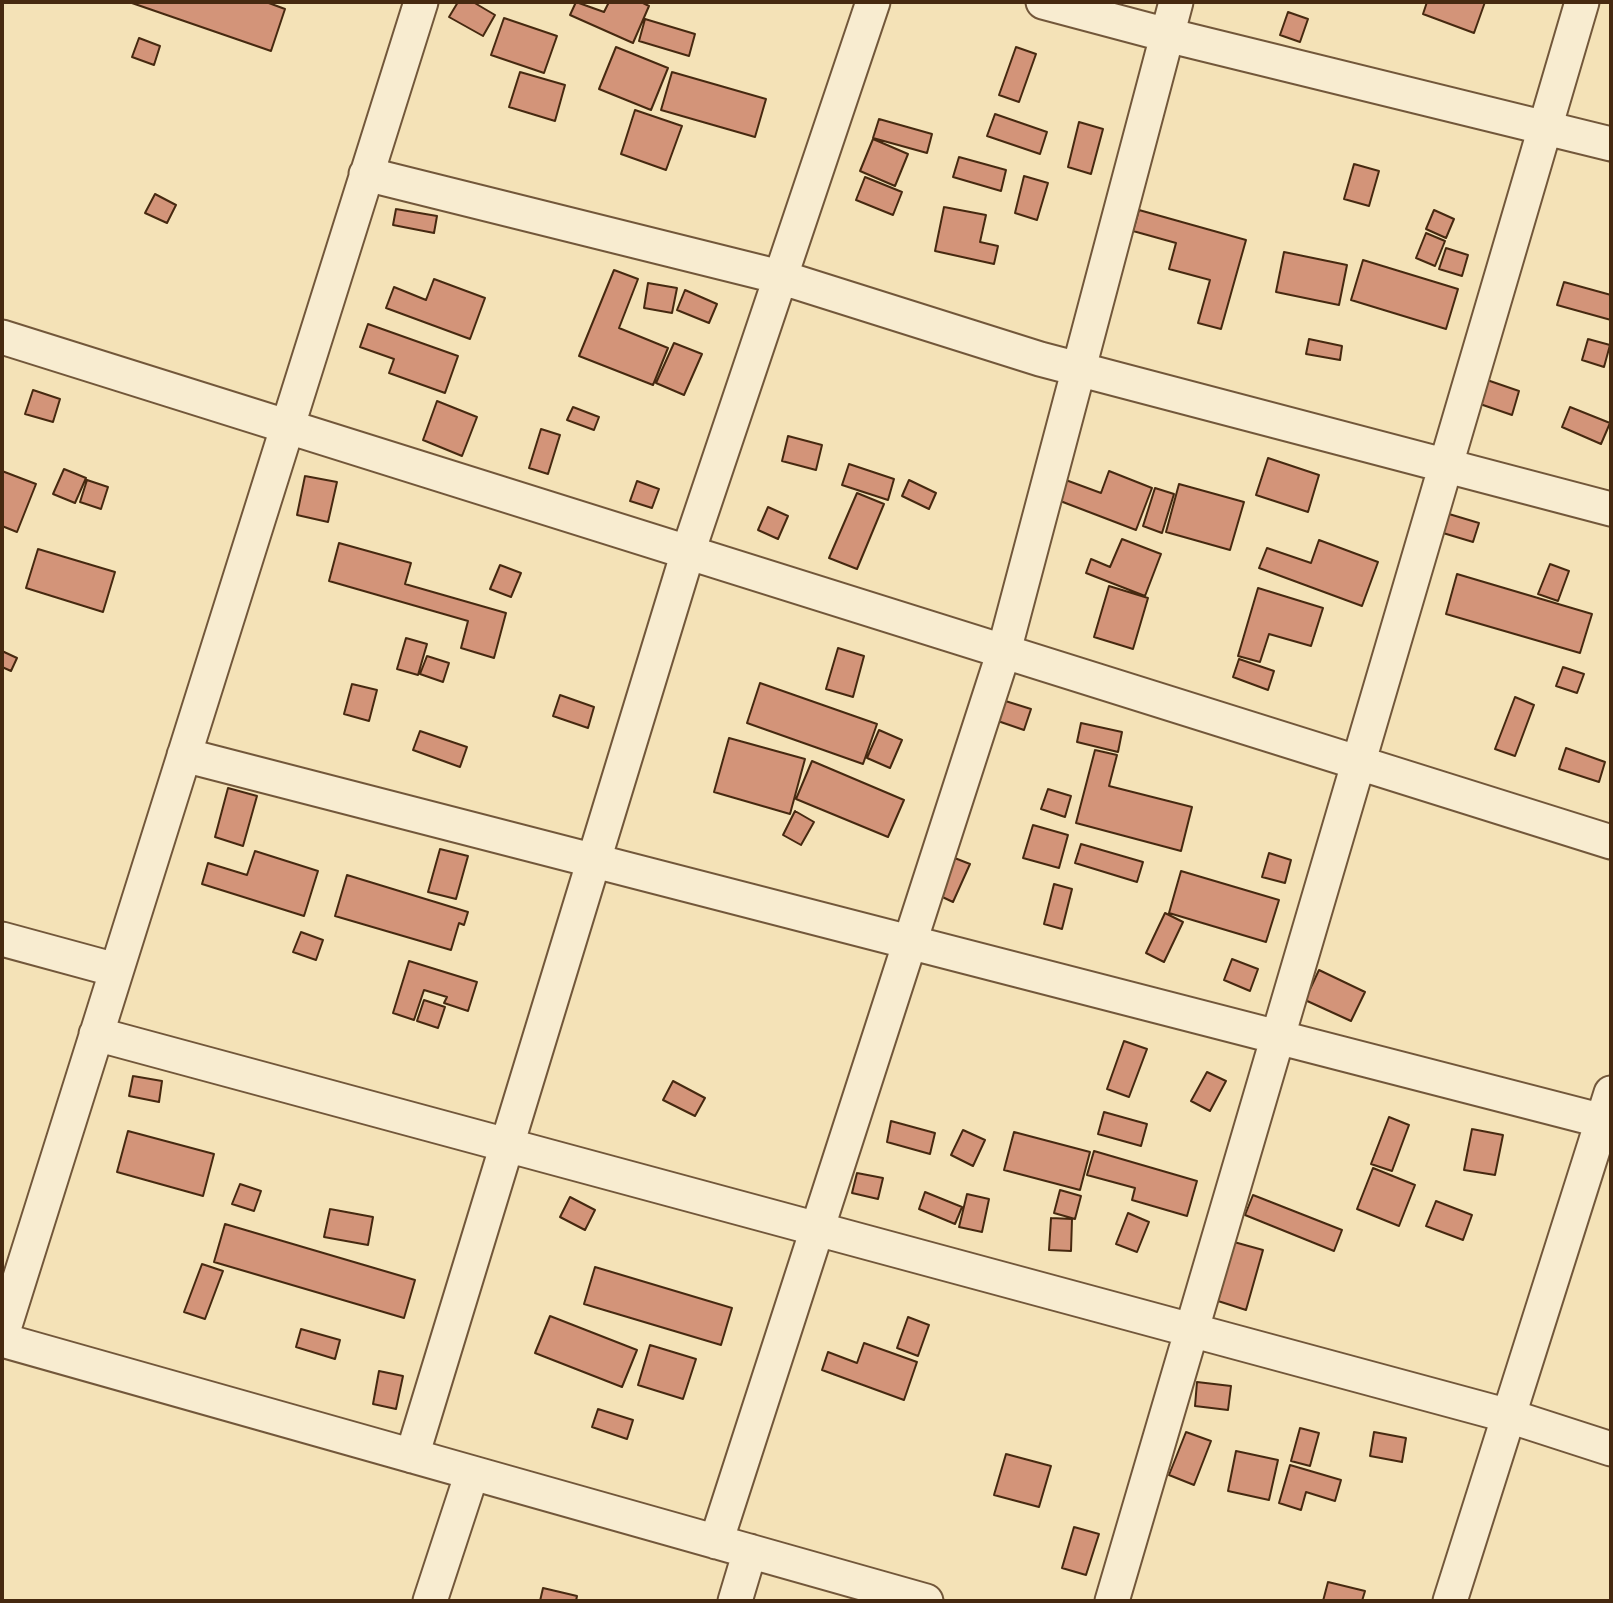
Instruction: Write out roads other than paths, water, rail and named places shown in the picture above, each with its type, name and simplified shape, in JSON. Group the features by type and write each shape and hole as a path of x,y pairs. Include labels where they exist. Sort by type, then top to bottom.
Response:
{"street":[{"path":"421,2 2,1338 926,1601"},
{"path":"412,1456 688,552 873,2"},
{"path":"1043,2 1611,144"},
{"path":"716,1542 1004,651 1176,2"},
{"path":"1112,1601 1582,2"},
{"path":"366,174 780,277 1040,359 1611,509"},
{"path":"2,337 1611,842"},
{"path":"184,755 1278,1036 1608,1112 1450,1601"},
{"path":"2,939 116,970"},
{"path":"96,1034 1509,1416 1611,1449"},
{"path":"430,1601 472,1473"},
{"path":"735,1601 750,1552"}]}
